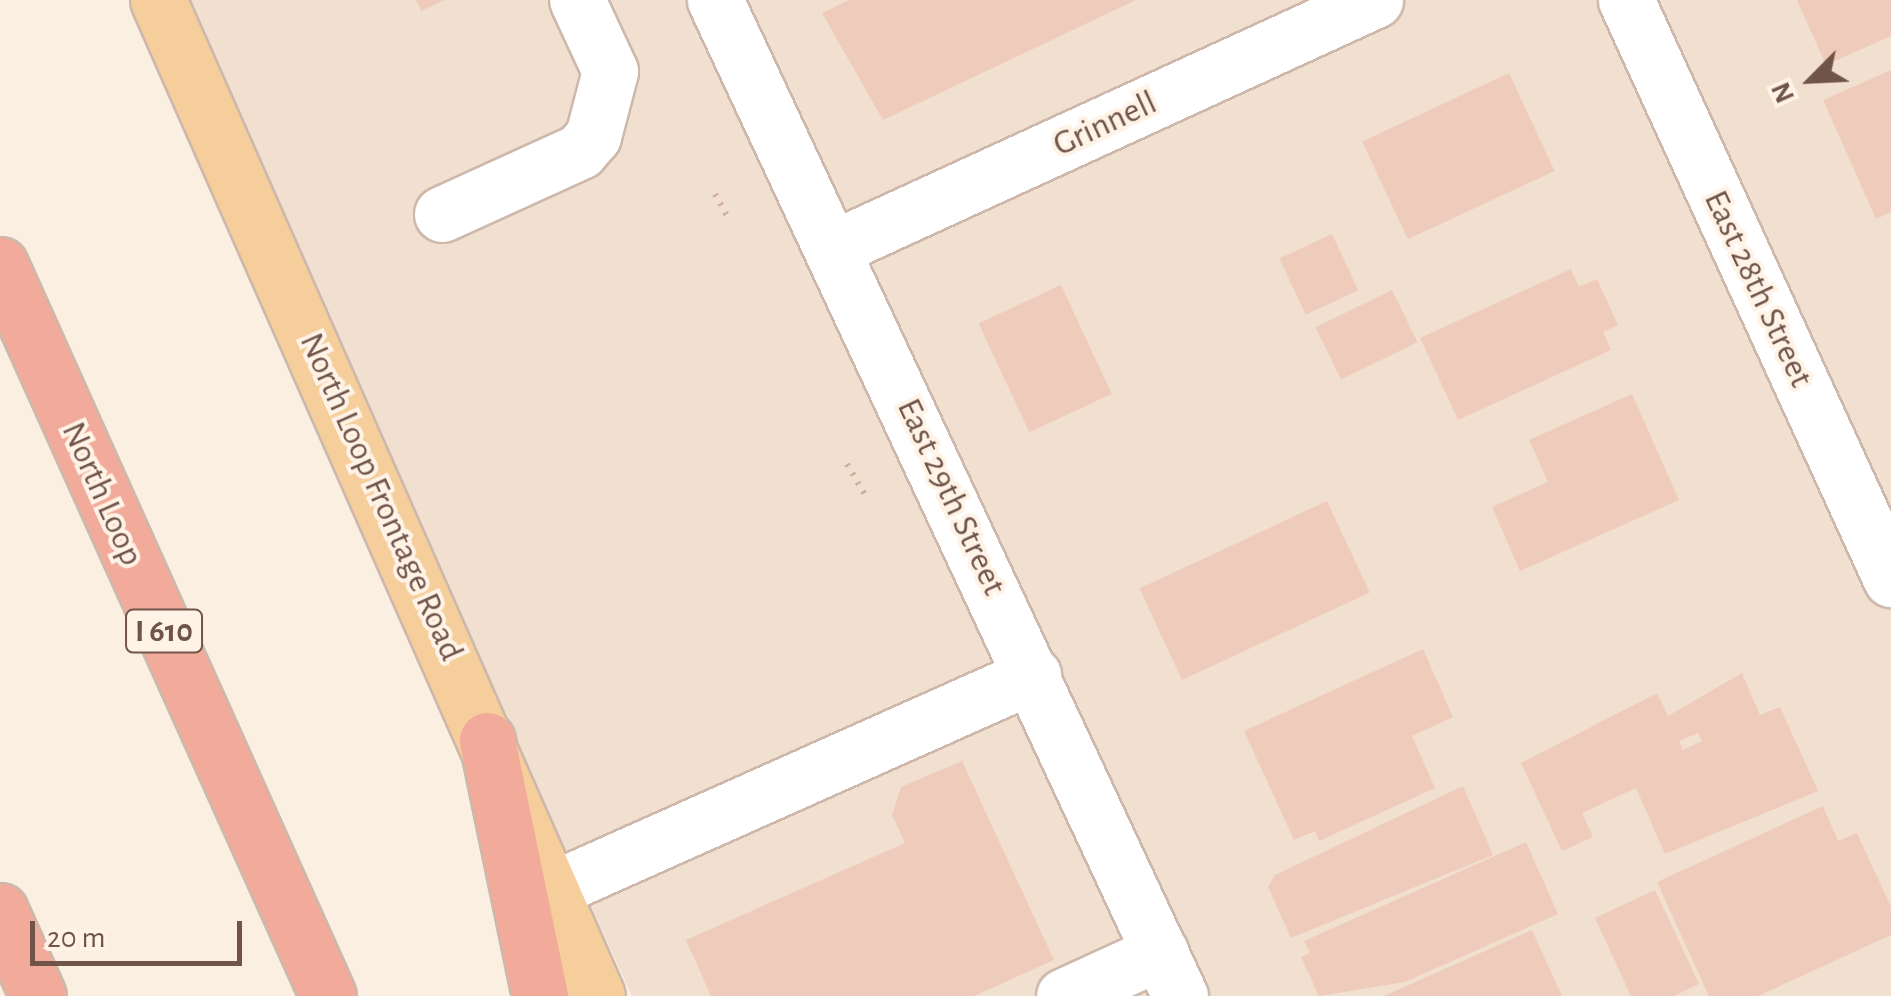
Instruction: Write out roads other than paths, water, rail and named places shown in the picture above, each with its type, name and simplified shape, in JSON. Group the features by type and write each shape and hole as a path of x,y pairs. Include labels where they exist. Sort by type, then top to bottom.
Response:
{"highway":[{"name":"North Loop","path":"0,266 328,996"},
{"path":"487,740 540,996"},
{"path":"0,912 38,996"}],"main road":[{"name":"North Loop Frontage Road","path":"158,0 598,996"}],"street":[{"path":"442,214 580,151 594,136 610,71 577,0"},
{"name":"East 29th Street","path":"715,0 836,247 1170,974"},
{"name":"Grinnell","path":"836,247 1375,0"},
{"name":"East 28th Street","path":"1626,0 1891,579"},
{"path":"551,890 1033,674"},
{"path":"1064,996 1170,974"}]}
